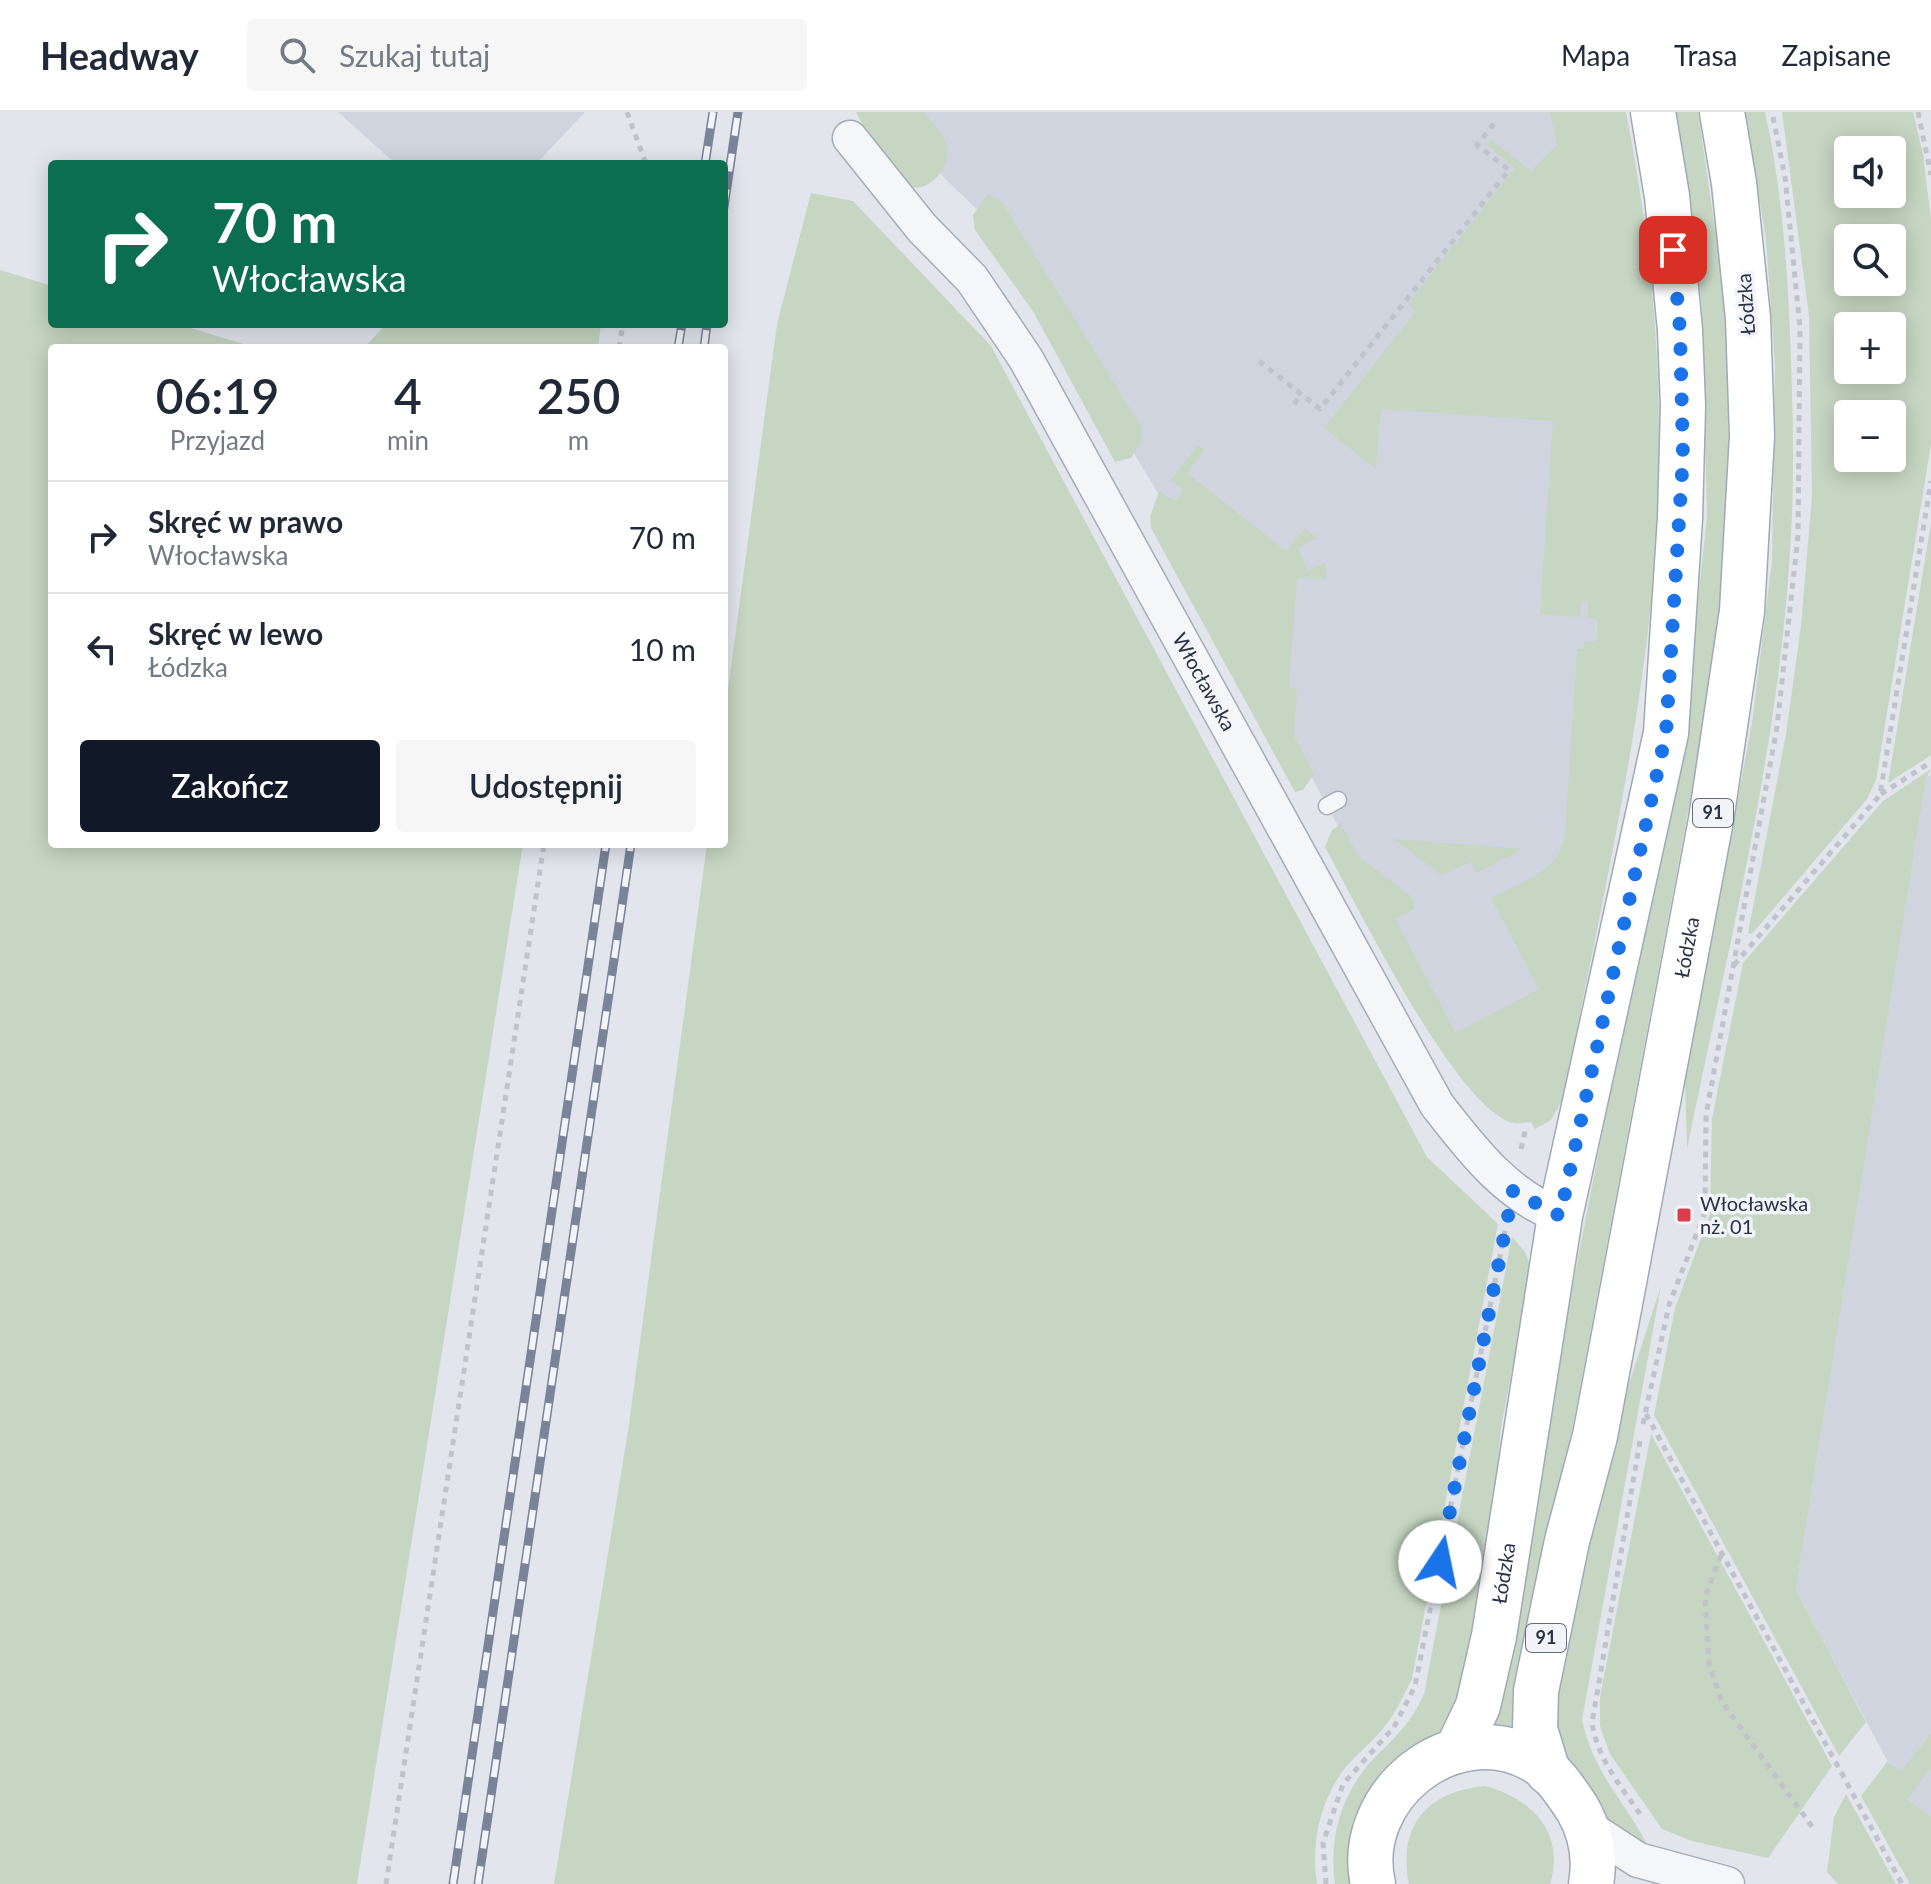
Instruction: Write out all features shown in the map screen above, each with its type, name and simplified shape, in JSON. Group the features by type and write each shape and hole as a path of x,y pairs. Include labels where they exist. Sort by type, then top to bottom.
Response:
{"main road":[{"name":"Łódzka","path":"1457,1750 1478,1706 1494,1636 1560,1216 1615,952 1660,767 1672,666 1683,456 1681,346 1667,196 1653,112"},
{"name":"Łódzka","path":"1548,1772 1535,1729 1536,1691 1567,1541 1595,1436 1718,782 1742,611 1752,450 1749,347 1736,199 1722,112"},
{"name":"91","path":"1373,1884 1375,1838 1391,1795 1425,1763 1457,1750 1489,1748 1518,1754 1548,1772 1570,1796 1586,1826 1593,1851 1591,1884"}],"street":[{"name":"Włocławska","path":"850,138 922,228 972,279 1026,359 1437,1105 1473,1152 1513,1191 1560,1216"},
{"path":"1586,1826 1638,1860 1727,1884"}],"path":[{"path":"627,112 645,160"},
{"path":"1918,112 1931,175"},
{"path":"1259,361 1320,409 1509,170 1477,145 1497,120"},
{"path":"1294,404 1301,394"},
{"path":"1880,795 1931,481"},
{"path":"1734,965 1880,795 1931,762"},
{"path":"386,1884 543,848"},
{"path":"1326,1884 1323,1843 1343,1784 1394,1727 1415,1686 1525,1131"},
{"path":"1645,1413 1902,1884"},
{"path":"1721,1554 1705,1597 1709,1664 1722,1702 1813,1828"}],"shaded area":[{"path":"338,112 585,112 540,160 392,160"},
{"path":"877,112 1564,112 1607,429 1591,733 1547,1038 1459,1049 1156,490 1004,236"},
{"path":"1931,775 1931,1843 1796,1589 1926,778"}],"green space":[{"path":"856,112 923,112 946,143 947,160 943,169 928,184 913,187 887,164"},
{"path":"1550,112 1626,112 1646,234 1652,295 1657,357 1659,481 1651,605 1634,729 1612,853 1563,1099 1551,1120 1535,1129 1531,1122 1507,1121 1484,1104 1459,1076 1407,997 1325,847 1332,830 1341,824 1358,856 1413,898 1414,909 1395,919 1456,1033 1539,989 1491,898 1547,867 1561,849 1565,836 1577,649 1584,649 1584,642 1596,642 1597,619 1587,618 1588,601 1581,601 1580,617 1540,614 1553,421 1381,409 1376,469 1324,428 1416,311 1408,304 1515,168 1487,145 1490,139 1531,171 1557,145"},
{"path":"1676,112 1698,112 1726,305 1730,521 1708,706 1517,1723 1513,1731 1494,1729 1488,1719 1687,700 1707,517 1702,306"},
{"path":"1745,112 1765,112 1782,222 1792,389 1792,525 1784,627 1763,777 1687,1149 1685,1081 1752,723 1772,561 1775,366 1766,239"},
{"path":"1782,112 1913,112 1923,154 1931,219 1931,444 1876,780 1867,799 1752,934 1748,933 1786,734 1801,626 1812,496 1809,316"},
{"path":"811,193 853,201 991,346 1427,1157 1498,1224 1412,1679 1390,1720 1334,1784 1322,1811 1316,1840 1317,1884 554,1884 628,1431 706,848 728,848 728,689 777,324"},
{"path":"988,194 1002,202 1141,426 1142,441 1131,458 1115,462 1034,313 975,230 973,215"},
{"path":"0,270 48,285 48,328 190,328 244,344 48,344 48,848 522,848 357,1884 0,1884"},
{"path":"382,328 600,328 598,344 368,344"},
{"path":"1197,446 1205,449 1187,473 1286,551 1305,528 1317,538 1298,548 1308,571 1326,562 1326,579 1297,578 1289,687 1297,689 1294,736 1314,774 1303,790 1295,792 1151,528 1150,517 1158,494 1160,491 1175,501 1183,490 1171,480"},
{"path":"1931,523 1931,755 1888,783"},
{"path":"1931,769 1926,779 1796,1589 1866,1722 1839,1756 1654,1415 1675,1308 1710,1214 1712,1119 1743,963 1883,801"},
{"path":"1394,839 1522,849 1477,873 1471,862 1441,875"},
{"path":"1512,1237 1525,1252 1531,1268 1501,1428 1487,1582 1468,1691 1446,1728 1388,1767 1375,1785 1357,1815 1351,1836 1350,1884 1335,1884 1336,1830 1347,1797 1366,1767 1410,1719 1424,1694"},
{"path":"1661,1286 1582,1720 1603,1773 1650,1850 1616,1830 1603,1815 1587,1782 1563,1755 1550,1718 1580,1547 1610,1466 1626,1393"},
{"path":"1651,1434 1832,1766 1768,1858 1692,1841 1662,1829 1610,1754 1600,1726 1600,1697"},
{"path":"1931,1734 1931,1768 1907,1799 1931,1817 1931,1884 1910,1884 1861,1796 1887,1762 1901,1771"},
{"path":"1485,1786 1517,1799 1541,1820 1553,1849 1554,1866 1550,1884 1409,1884 1406,1863 1408,1845 1421,1815 1447,1795"},
{"path":"1846,1794 1896,1884 1838,1884 1827,1872 1834,1817"}],"railway":[{"path":"706,160 713,112"},
{"path":"728,180 738,112"},
{"path":"679,344 681,328"},
{"path":"704,344 706,328"},
{"path":"453,1884 605,848"},
{"path":"478,1884 630,848"}],"place":[{"name":"Włocławska nż. 01","path":"1684,1215"}],"route":[{"path":"1440,1562 1513,1191 1541,1209 1560,1216 1615,952 1660,767 1672,666 1683,456 1680,330 1673,250"}]}
